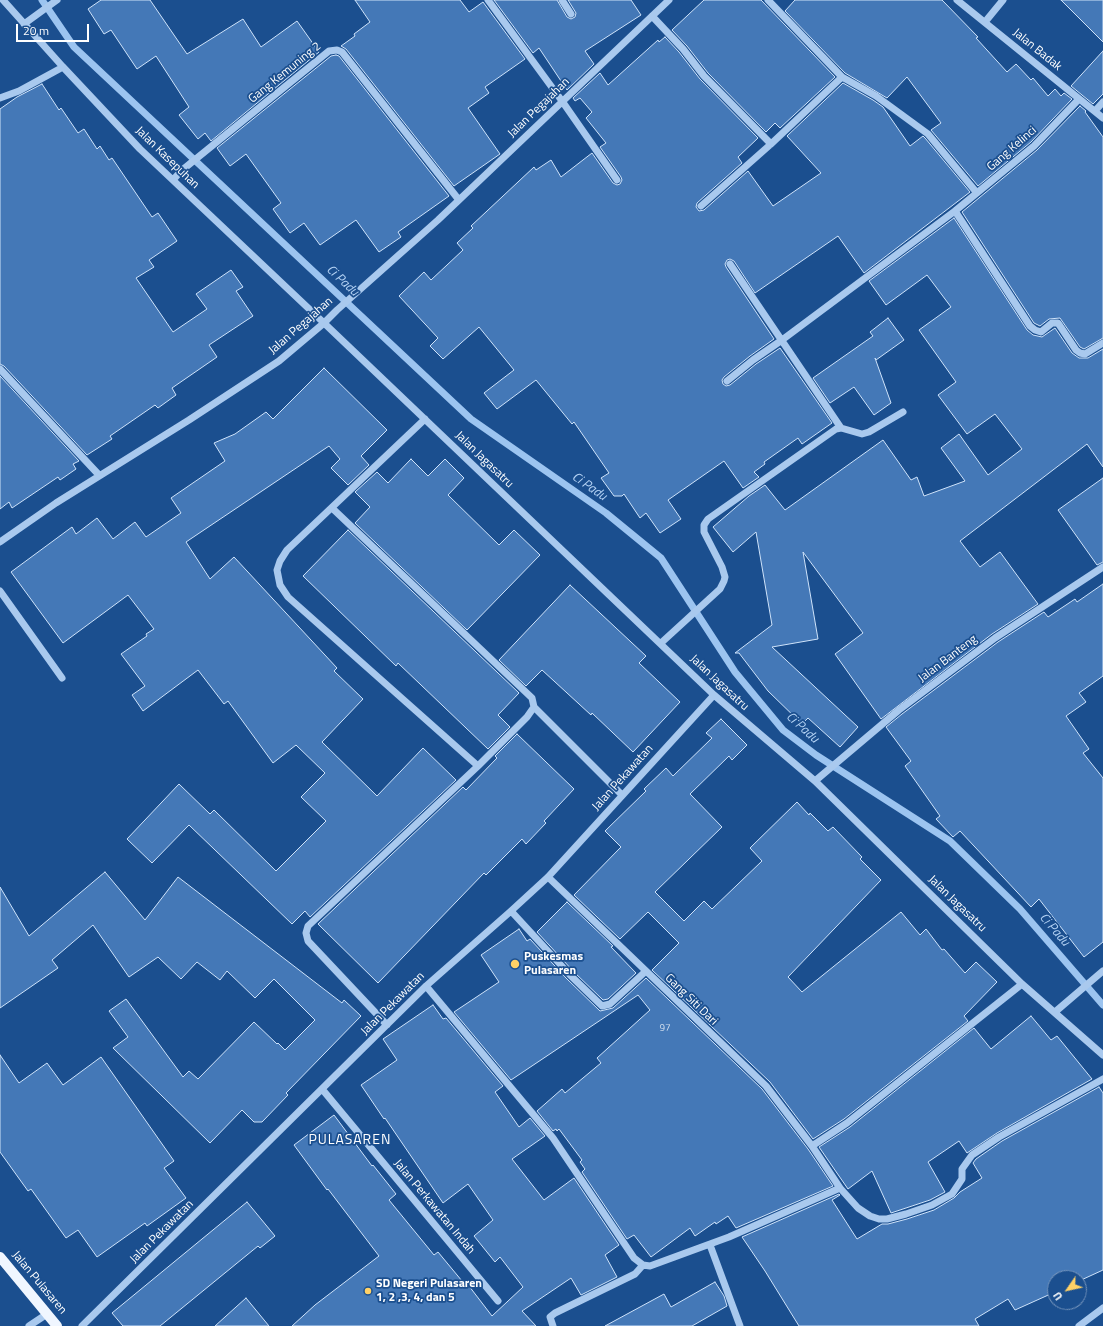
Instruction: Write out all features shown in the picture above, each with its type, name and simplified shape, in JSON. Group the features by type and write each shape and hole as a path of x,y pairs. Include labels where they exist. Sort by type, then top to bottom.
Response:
{"main road":[{"name":"Jalan Pulasaren","path":"0,1257 57,1326"}],"street":[{"name":"Jalan Kasepuhan","path":"3,0 140,149 324,323"},
{"path":"24,24 57,0"},
{"path":"488,0 562,101 617,180"},
{"path":"562,0 571,14"},
{"name":"Jalan Pegajahan","path":"0,542 99,475 189,420 279,361 324,323 459,200 669,0"},
{"path":"768,0 842,77 876,96 928,134 977,193"},
{"name":"Jalan Badak","path":"957,0 1103,118"},
{"path":"985,22 1003,0"},
{"path":"652,16 683,49 704,76 771,144"},
{"name":"Gang Kemuning 2","path":"173,180 181,171 198,159 329,51 337,50 342,52 459,200"},
{"path":"0,98 18,91 63,67"},
{"path":"701,206 771,144 842,77"},
{"name":"Gang Kelinci","path":"727,381 753,360 955,211 1034,146 1080,99"},
{"path":"1095,111 1103,102"},
{"path":"955,211 1030,326 1040,332 1052,323 1058,323 1076,350 1080,353 1085,354 1103,343"},
{"path":"730,264 841,428"},
{"name":"Jalan Jagasatru","path":"324,323 714,695 815,781 1022,984 1103,1055"},
{"path":"0,369 99,475"},
{"path":"661,643 720,589 724,577 722,567 704,532 704,525 708,519 836,429 841,428 862,434 869,432 903,412"},
{"path":"425,419 287,550 280,561 277,570 280,585 288,597 478,766"},
{"path":"332,508 532,698 534,706 622,795"},
{"name":"Jalan Banteng","path":"815,781 899,710 995,638 1103,567"},
{"path":"0,591 62,678"},
{"name":"Jalan Pekawatan","path":"82,1326 426,986 548,877 714,695"},
{"path":"387,1025 308,941 306,933 312,922 478,766 527,717 534,706"},
{"name":"Gang Siti Dari","path":"548,877 766,1086 812,1146 840,1188 858,1208 870,1216 879,1219 887,1219 906,1214 932,1205 952,1194 962,1179 962,1169 972,1155 999,1137 1103,1079"},
{"path":"511,911 570,975 602,1006 610,1004 646,971"},
{"path":"1055,1012 1102,972"},
{"path":"812,1146 847,1123 1022,984"},
{"path":"426,986 553,1138 634,1258 643,1265 650,1266 710,1245 840,1188"},
{"name":"Jalan Perkawatan Indah","path":"322,1090 498,1301"},
{"path":"710,1245 740,1326"},
{"path":"553,1326 550,1317 555,1313 635,1274 643,1265"},
{"path":"1079,1326 1103,1308"},
{"path":"29,1326 47,1314"}],"building":[{"path":"101,0 150,0 187,54 243,19 261,47 297,21 319,52 211,141 205,133 198,139 179,115 189,107 156,56 137,69 111,30 104,34 88,9"},
{"path":"355,0 460,0 469,12 483,2 525,59 485,87 489,93 468,108 500,154 454,186 346,49 341,46 355,36 354,34 370,22"},
{"path":"494,0 557,0 567,17 571,19 575,17 576,13 568,0 631,0 641,15 585,51 594,64 567,90 539,48 533,53"},
{"path":"704,0 761,0 835,77 780,128 775,123 766,132 708,73 687,46 672,30"},
{"path":"795,0 942,0 978,37 976,38 1007,72 1016,64 1031,80 1033,78 1048,96 1055,89 1061,96 1064,93 1072,99 1031,142 978,186 931,130 941,123 907,77 887,98 845,73 785,11"},
{"path":"1061,0 1103,0 1103,42"},
{"path":"665,37 700,79 758,138 738,157 742,163 697,203 696,207 699,211 704,210 748,171 773,206 821,173 787,136 843,83 883,107 910,146 923,136 970,192 864,273 838,236 755,293 734,261 730,259 727,260 725,264 726,267 774,339 724,377 722,380 723,384 726,386 730,385 756,364 780,348 832,423 802,444 798,438 764,462 765,464 754,472 759,477 743,488 724,461 668,500 681,519 660,533 646,513 640,518 624,494 622,496 614,496 601,478 609,473 574,422 572,424 536,380 497,409 484,393 514,370 479,327 443,359 430,346 438,338 399,296 424,272 431,280 463,250 457,243 473,228 471,226 534,167 536,170 551,160 561,177 592,153 613,183 617,185 620,184 622,180 621,177 600,147 606,143 586,118 592,112 580,98 575,101 573,98 600,73 608,85 658,40 659,42"},
{"path":"1103,51 1103,94 1093,104 1071,86"},
{"path":"331,56 339,56 449,196 398,232 401,237 379,252 356,220 320,245 304,223 290,233 273,209 281,203 246,154 230,166 217,148"},
{"path":"42,84 59,110 61,108 78,133 84,129 97,149 100,146 109,160 112,158 152,217 158,213 177,241 149,260 154,267 136,278 173,332 207,309 196,294 231,270 243,287 236,291 253,316 209,345 217,357 172,388 176,395 158,408 155,405 110,436 112,439 87,455 4,366 0,364 0,109 17,97"},
{"path":"1080,106 1086,111 1085,112 1103,137 1103,338 1084,349 1080,347 1060,318 1049,319 1040,326 1034,323 962,212 1037,150"},
{"path":"954,218 1027,330 1033,335 1042,337 1055,328 1072,353 1079,358 1088,358 1103,349 1103,467 1087,444 960,541 980,567 1000,552 1038,604 992,634 881,719 835,654 863,633 803,552 818,639 772,647 858,727 840,747 808,718 802,724 768,691 739,653 735,653 772,625 756,532 733,552 713,527 749,496 765,485 785,510 883,440 911,480 917,477 924,496 965,481 941,448 959,434 988,475 1022,449 995,414 967,434 938,395 956,382 919,330 951,307 927,275 886,305 869,281"},
{"path":"888,318 904,340 876,360 875,358 891,403 874,415 854,387 830,403 813,378 873,336 870,332"},
{"path":"324,368 387,430 361,456 369,465 348,485 331,468 340,459 329,446 186,542 210,579 234,557 337,668 334,671 363,699 322,742 377,796 423,748 456,780 310,917 305,911 292,924 189,825 152,863 127,839 179,784 210,814 214,810 276,871 326,821 301,797 325,773 296,745 273,763 228,701 224,704 198,670 143,711 132,695 145,686 121,654 147,636 146,634 154,629 128,595 63,643 11,572 72,527 76,534 97,518 113,539 135,522 146,537 181,513 171,498 225,461 214,443 235,434 266,412 273,419"},
{"path":"0,376 79,461 73,464 76,469 60,480 58,477 12,508 9,502 0,509"},
{"path":"411,459 428,476 445,459 464,478 448,495 499,545 514,530 540,555 467,630 355,523 370,507 355,492 377,472 388,483"},
{"path":"1103,478 1103,562 1097,565 1058,510"},
{"path":"348,530 519,693 498,715 510,727 488,749 398,663 396,666 303,576"},
{"path":"1103,584 1103,676 1079,693 1086,702 1066,716 1089,749 1083,753 1103,778 1103,942 1084,957 1039,899 1031,907 960,831 953,837 936,819 940,816 905,766 911,761 886,727 998,642 1044,612 1048,617 1075,599 1077,602"},
{"path":"570,585 646,656 639,663 680,702 633,752 592,713 591,715 542,670 526,686 499,660"},
{"path":"721,719 747,745 732,760 729,756 690,794 722,827 655,892 684,921 704,901 712,909 762,861 750,848 797,802 809,815 810,813 828,831 833,827 862,857 860,859 881,880 788,977 802,992 901,912 920,935 926,929 942,950 944,949 965,973 976,962 997,982 964,1016 968,1021 844,1119 813,1139 770,1082 652,970 679,943 648,912 620,939 574,895 621,847 605,831 646,791 644,789 666,768 673,776 712,738 706,733"},
{"path":"517,734 574,789 544,821 546,823 526,844 522,839 486,875 484,873 378,983 318,924 463,787 466,790 497,758 495,756"},
{"path":"105,872 145,920 178,877 342,1003 344,1000 361,1016 286,1093 288,1095 262,1122 254,1122 242,1110 210,1143 113,1048 128,1037 109,1011 126,999 183,1077 189,1071 198,1079 254,1022 285,1050 315,1020 274,979 255,998 227,971 220,980 197,962 181,979 158,957 129,977 93,925 52,960 58,968 0,1008 0,887 29,936"},
{"path":"567,902 613,946 611,947 636,973 608,999 603,1000 574,972 537,932"},
{"path":"519,929 527,941 530,939 566,978 600,1011 613,1008 646,978 762,1089 808,1149 833,1186 736,1228 728,1216 716,1224 715,1222 695,1236 690,1228 651,1257 634,1235 627,1239 582,1172 585,1169 580,1162 582,1160 559,1129 557,1131 556,1129 553,1131 537,1111 562,1089 565,1093 601,1063 597,1058 650,1010 638,995 511,1080 454,1012 499,982 481,955"},
{"path":"433,1005 443,1019 446,1018 503,1086 495,1092 519,1127 530,1118 545,1136 512,1159 544,1200 574,1178 619,1245 605,1255 617,1277 581,1295 571,1278 522,1311 536,1326 292,1326 315,1305 379,1256 294,1145 334,1115 372,1166 373,1165 396,1194 389,1200 434,1255 438,1252 467,1287 469,1286 492,1316 523,1287 500,1257 495,1262 474,1236 493,1220 468,1184 443,1203 361,1085 397,1060 383,1039"},
{"path":"1031,1016 1051,1040 1057,1036 1092,1079 997,1133 967,1153 959,1141 928,1162 945,1192 930,1200 891,1213 872,1171 848,1189 819,1147 850,1127 974,1028 991,1049"},
{"path":"0,1055 19,1083 47,1063 63,1085 101,1057 174,1161 164,1168 186,1198 147,1226 145,1223 97,1257 78,1230 66,1238 31,1189 28,1191 0,1152"},
{"path":"1099,1087 1103,1093 1103,1270 1087,1277 1087,1270 1047,1270 1047,1296 1015,1310 1008,1299 975,1319 979,1326 799,1326 742,1237 839,1194 840,1195 832,1200 857,1239 882,1224 907,1219 934,1210 954,1198 960,1192 982,1178 973,1163 976,1159 1002,1141"},
{"path":"247,1202 275,1236 260,1248 258,1246 160,1326 123,1326 112,1313"},
{"path":"715,1282 724,1296 727,1306 692,1326 605,1326 664,1294 671,1307"},
{"path":"246,1298 269,1326 215,1326"}],"waterway":[{"name":"Ci Padu","path":"42,0 74,47 471,419 606,513 661,558 735,672 783,730 816,755 950,841 1020,909 1103,1005"}],"place":[{"name":"Puskesmas Pulasaren","path":"515,964"},
{"name":"SD Negeri Pulasaren 1, 2 ,3, 4, dan 5","path":"368,1291"}],"district":[{"name":"PULASAREN","path":"350,1141"}]}
